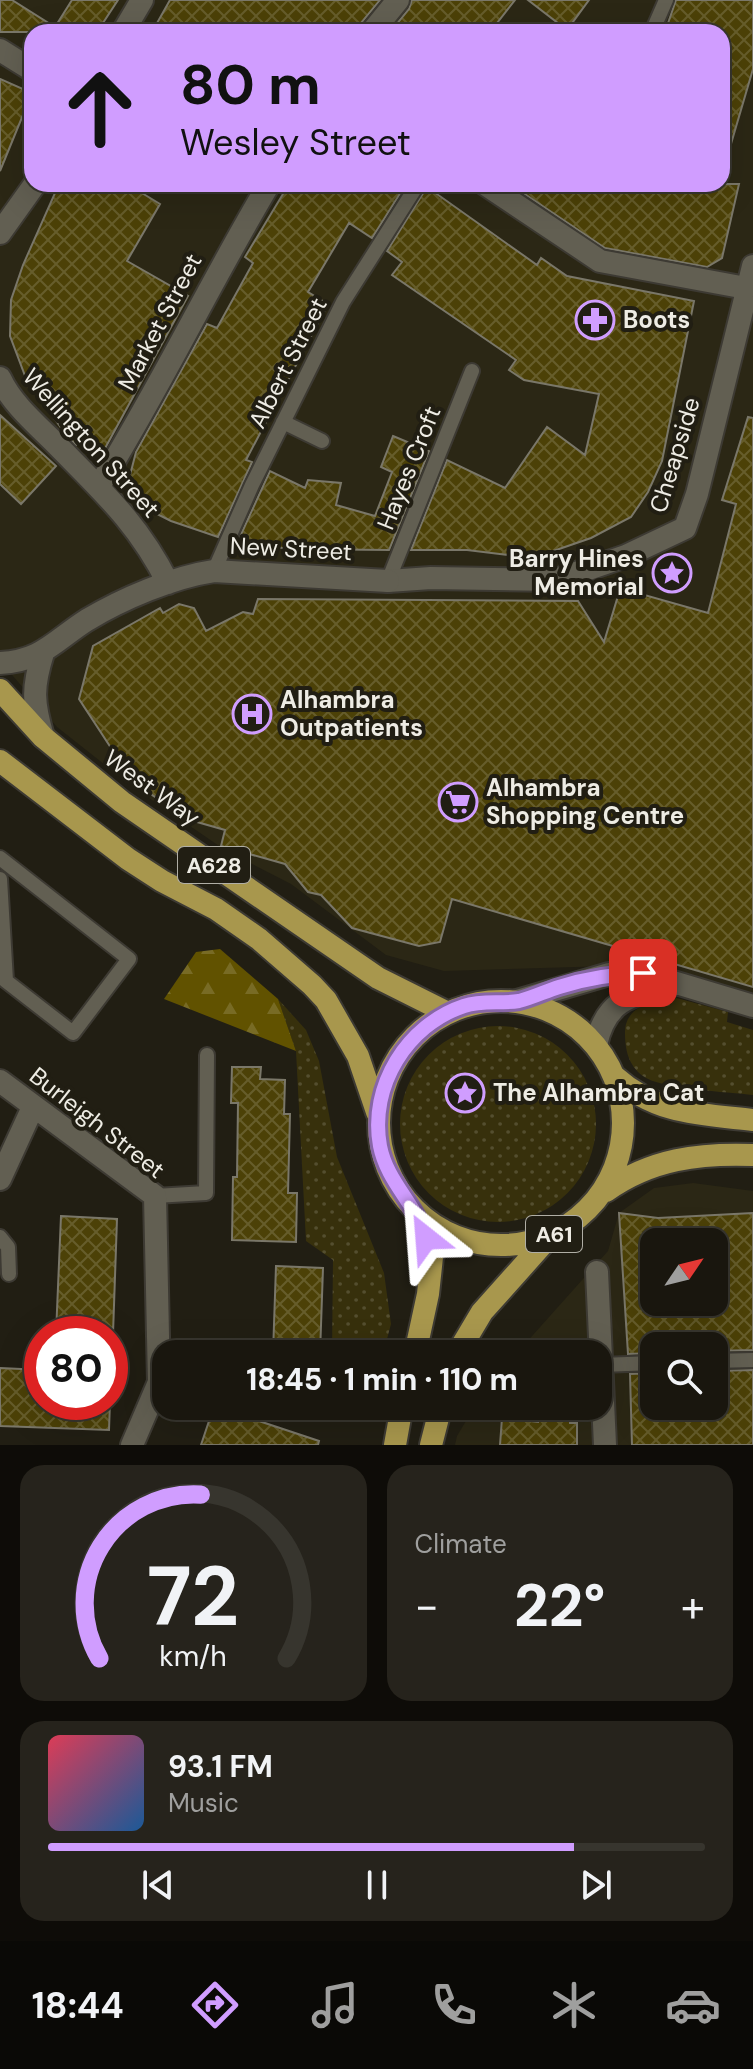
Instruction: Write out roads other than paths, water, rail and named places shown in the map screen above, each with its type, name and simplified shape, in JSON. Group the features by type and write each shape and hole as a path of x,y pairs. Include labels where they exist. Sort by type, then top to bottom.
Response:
{"highway":[{"name":"West Way","path":"0,690 43,737 122,802 371,973 448,1013"},
{"name":"A628","path":"3,766 128,859 216,909 259,939 312,985 326,1000 358,1056 378,1117"},
{"name":"A61","path":"602,1195 616,1168 623,1138 623,1107 615,1077 596,1045 573,1024 546,1009 517,1001 491,1000 466,1005 448,1013 417,1034 397,1058 384,1086 378,1117 380,1145 389,1173 403,1198 420,1218 451,1236 483,1245 517,1246 549,1237 578,1219 624,1178 660,1162 709,1155 753,1155"},
{"name":"A61","path":"615,1077 642,1098 660,1106 753,1120"},
{"name":"A61","path":"418,1340 432,1257 420,1218"},
{"name":"A61","path":"465,1340 482,1312 549,1237"},
{"path":"395,1445 399,1420"},
{"path":"431,1445 437,1420"}],"street":[{"path":"128,24 142,0"},
{"path":"378,24 398,0"},
{"path":"0,50 24,65"},
{"path":"0,233 29,192"},
{"name":"Market Street","path":"99,486 264,192"},
{"path":"497,192 600,261 746,288"},
{"name":"Cheapside","path":"556,580 626,556 685,528 697,494 753,266"},
{"name":"Wellington Street","path":"1,383 18,406 130,519 168,583"},
{"name":"New Street","path":"0,663 18,662 43,653 89,619 168,583 214,571 388,581 431,578 556,580"},
{"path":"43,653 34,681 33,703 43,737"},
{"path":"517,1001 609,974 643,973 753,1006"},
{"path":"596,1045 600,1024 626,997 677,983"},
{"name":"Burleigh Street","path":"0,1081 155,1196 160,1340"},
{"path":"0,1179 33,1107"},
{"path":"597,1272 599,1340"},
{"name":"Burleigh Street","path":"133,1445 152,1404"},
{"path":"603,1420 605,1445"}],"lane":[{"path":"656,24 666,0"},
{"name":"Albert Street","path":"214,571 343,302 413,192"},
{"name":"Hayes Croft","path":"388,581 472,371"},
{"path":"283,422 322,441"},
{"path":"0,858 129,959 73,1033 6,981 0,879"},
{"path":"155,1196 206,1193 207,1055"},
{"path":"0,1237 8,1247 9,1274"},
{"path":"728,1361 753,1360"},
{"path":"612,1363 640,1363"}],"place":[{"name":"Boots","path":"595,320"},
{"name":"Barry Hines Memorial","path":"672,573"},
{"name":"Alhambra Outpatients","path":"252,714"},
{"name":"Alhambra Shopping Centre","path":"458,802"},
{"name":"The Alhambra Cat","path":"465,1093"}]}
